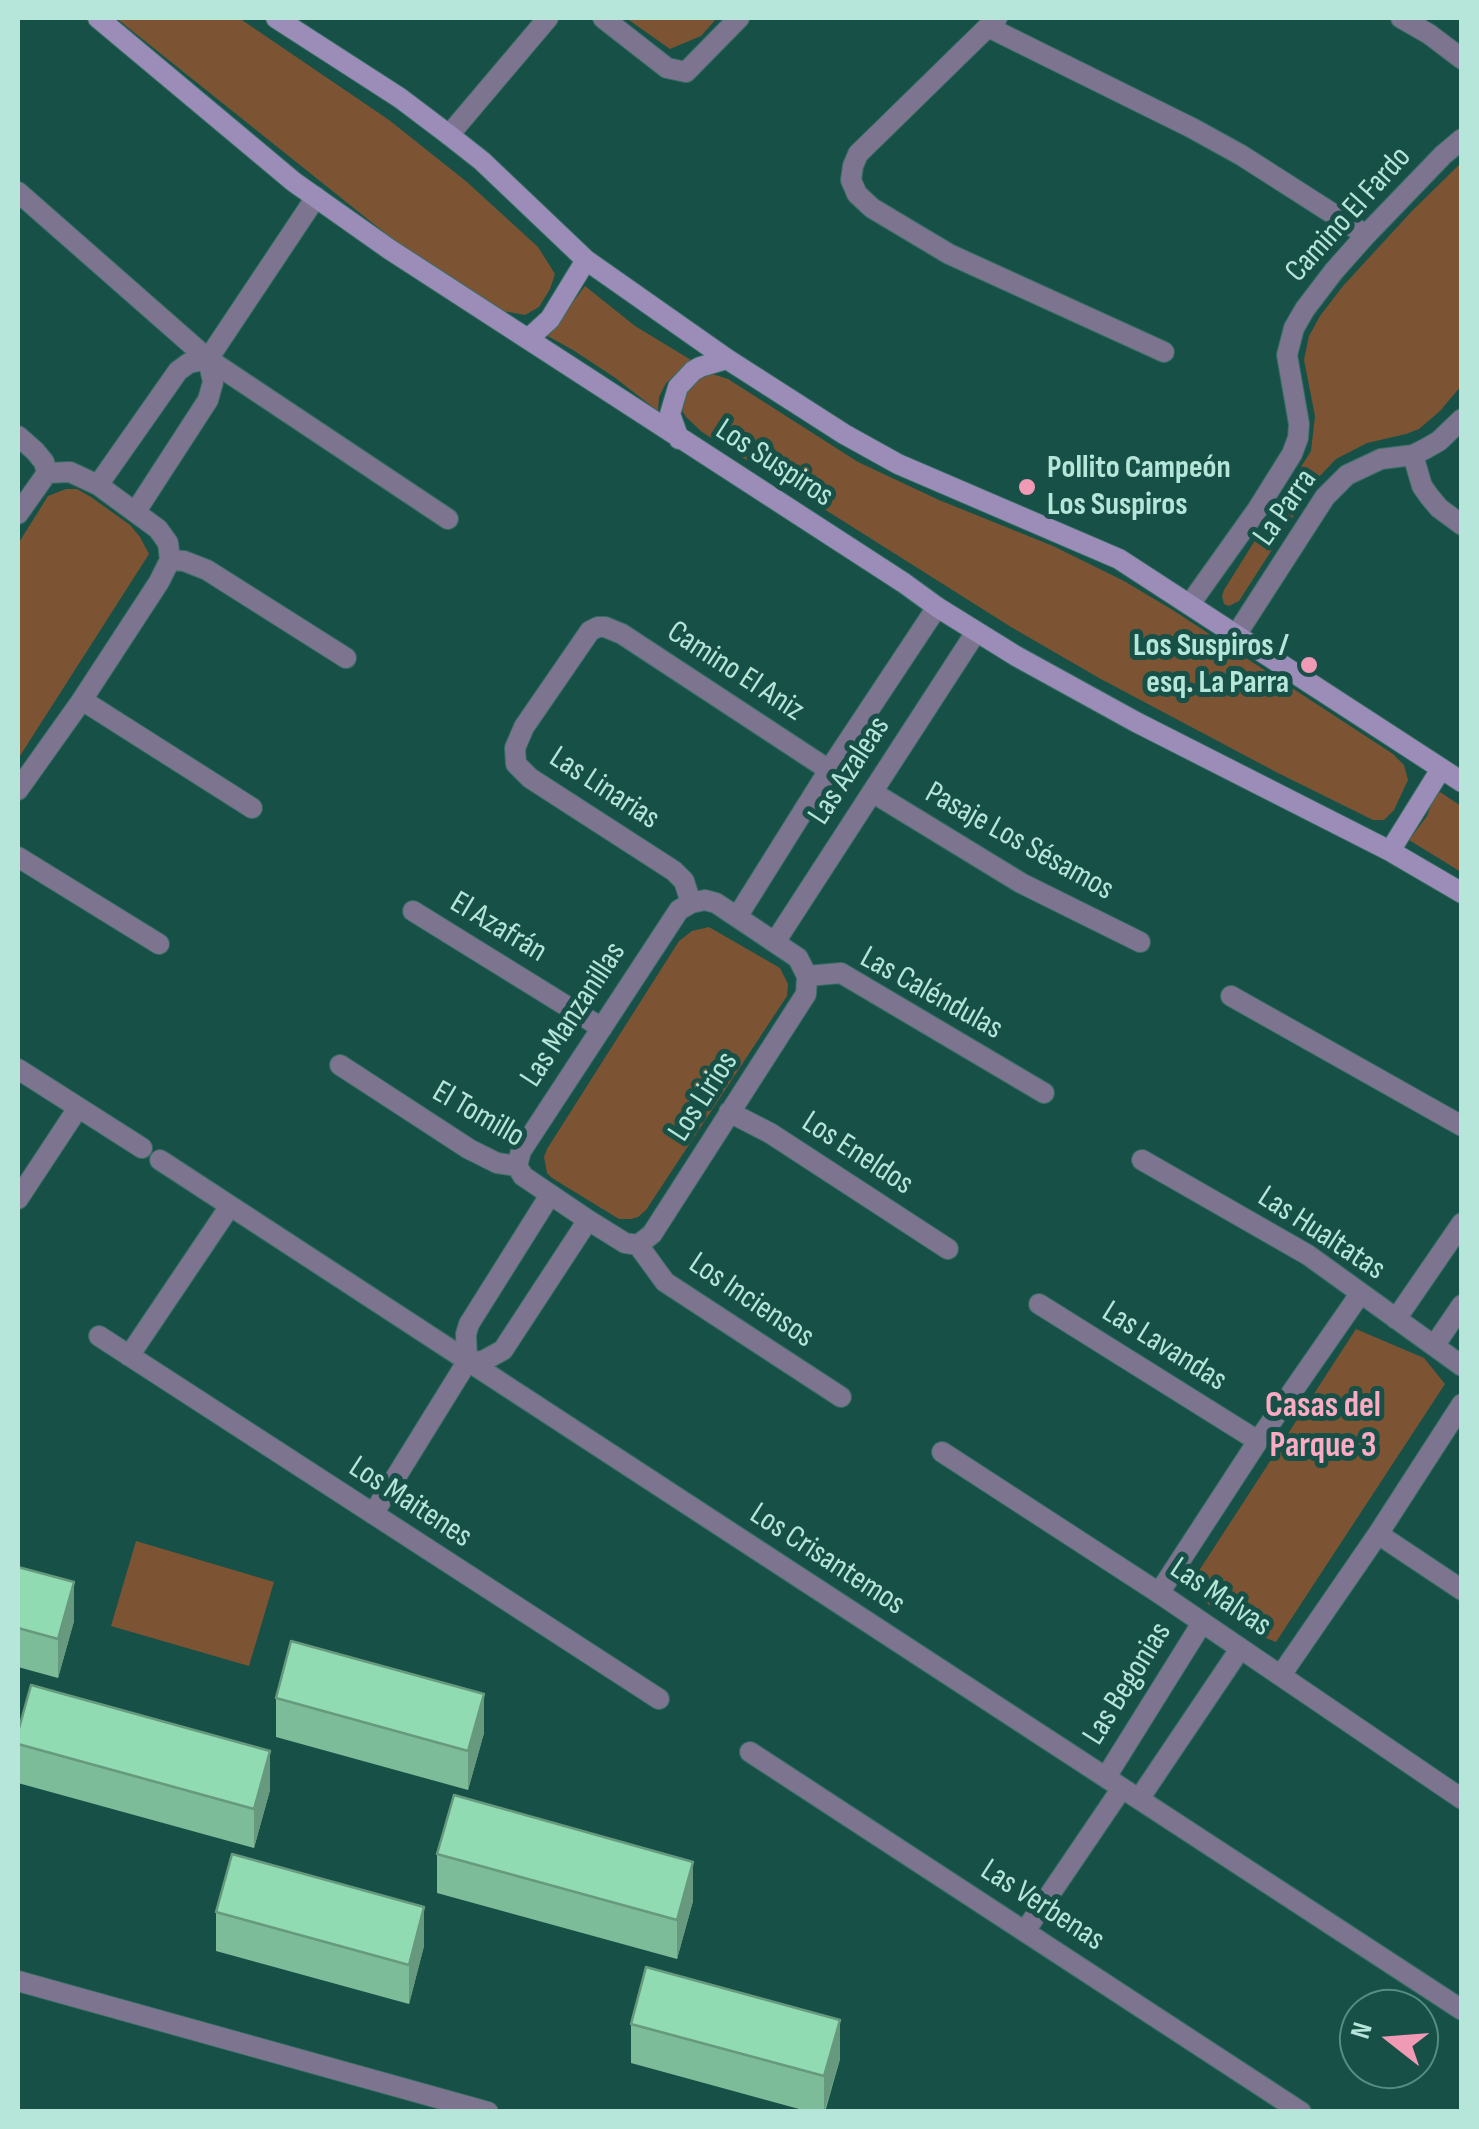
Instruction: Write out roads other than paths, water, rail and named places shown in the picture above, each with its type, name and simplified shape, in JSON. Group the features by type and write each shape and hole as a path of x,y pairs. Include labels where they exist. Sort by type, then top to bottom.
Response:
{"street":[{"name":"Los Suspiros","path":"98,18 294,182 389,250 936,607 1136,722 1390,851 1462,892"},
{"name":"Los Suspiros","path":"276,18 449,134 586,260 727,359 898,464 1098,548 1146,574 1462,782"},
{"path":"449,134 548,18"},
{"path":"603,18 667,68 686,72 740,18"},
{"path":"1401,18 1462,59"},
{"path":"1164,352 949,254 872,208 856,194 850,180 858,154 992,22 1208,137 1366,235"},
{"name":"Camino El Fardo","path":"1190,604 1292,454 1299,424 1287,355 1289,341 1305,309 1366,235 1462,139"},
{"path":"18,192 208,359 448,519"},
{"path":"98,485 178,370 208,359 316,196"},
{"path":"528,340 550,318 586,260"},
{"path":"136,512 208,400 213,382 208,359"},
{"path":"679,439 670,414 678,388 693,370 727,359"},
{"name":"La Parra","path":"1236,635 1336,485 1367,464 1413,454 1439,441 1462,419"},
{"path":"18,436 36,451 47,474"},
{"path":"1413,454 1422,486 1439,508 1462,525"},
{"path":"18,514 47,474 70,472 98,485 158,529 168,544 170,560 160,582 18,790"},
{"path":"170,560 184,560 207,570 346,658"},
{"name":"Las Azaleas","path":"738,917 936,607"},
{"name":"Camino El Aniz","path":"605,627 622,634 829,770"},
{"name":"Las Linarias","path":"605,627 590,631 524,727 515,748 516,764 530,778 674,871 684,881 690,903"},
{"name":"Las Azaleas","path":"775,942 976,632"},
{"path":"82,700 252,808"},
{"path":"1390,851 1441,769"},
{"name":"Pasaje Los Sésamos","path":"872,792 1021,882 1140,942"},
{"path":"18,857 159,944"},
{"name":"Las Caléndulas","path":"690,903 711,901 798,958 807,976 842,973 1044,1093"},
{"name":"Las Manzanillas","path":"517,1166 521,1151 675,915 690,903"},
{"name":"El Azafrán","path":"413,911 602,1028"},
{"name":"Los Lirios","path":"638,1245 652,1234 803,1001 807,976"},
{"path":"1232,996 1462,1126"},
{"name":"El Tomillo","path":"340,1065 469,1149 497,1163 517,1166 523,1176 588,1220 625,1242 638,1245"},
{"path":"18,1068 142,1148"},
{"path":"18,1199 78,1108"},
{"name":"Los Eneldos","path":"729,1112 770,1133 948,1250"},
{"name":"Los Crisantemos","path":"160,1160 1462,2010"},
{"name":"Las Hualtatas","path":"1142,1160 1308,1255 1462,1366"},
{"path":"373,1514 467,1362 466,1334 470,1324 550,1194"},
{"path":"129,1356 230,1206"},
{"path":"467,1362 483,1361 503,1350 588,1220"},
{"path":"1396,1319 1462,1223"},
{"name":"Los Inciensos","path":"638,1245 665,1282 841,1397"},
{"path":"1159,1593 1360,1294"},
{"name":"Las Lavandas","path":"1039,1304 1258,1441"},
{"path":"1434,1346 1462,1305"},
{"name":"Los Maitenes","path":"99,1336 659,1699"},
{"path":"1281,1675 1462,1404"},
{"name":"Las Malvas","path":"942,1452 1159,1593 1462,1799"},
{"path":"1378,1534 1462,1590"},
{"name":"Las Begonias","path":"1122,1788 1202,1623"},
{"name":"Las Begonias","path":"1026,1931 1122,1788 1240,1649"},
{"name":"Las Verbenas","path":"750,1752 1301,2112"},
{"path":"18,1981 488,2112"}],"place":[{"name":"Pollito Campeón Los Suspiros","path":"1027,487"},
{"name":"Los Suspiros / esq. La Parra","path":"1309,665"}],"district":[{"name":"Casas del Parque 3","path":"1323,1427"}]}
